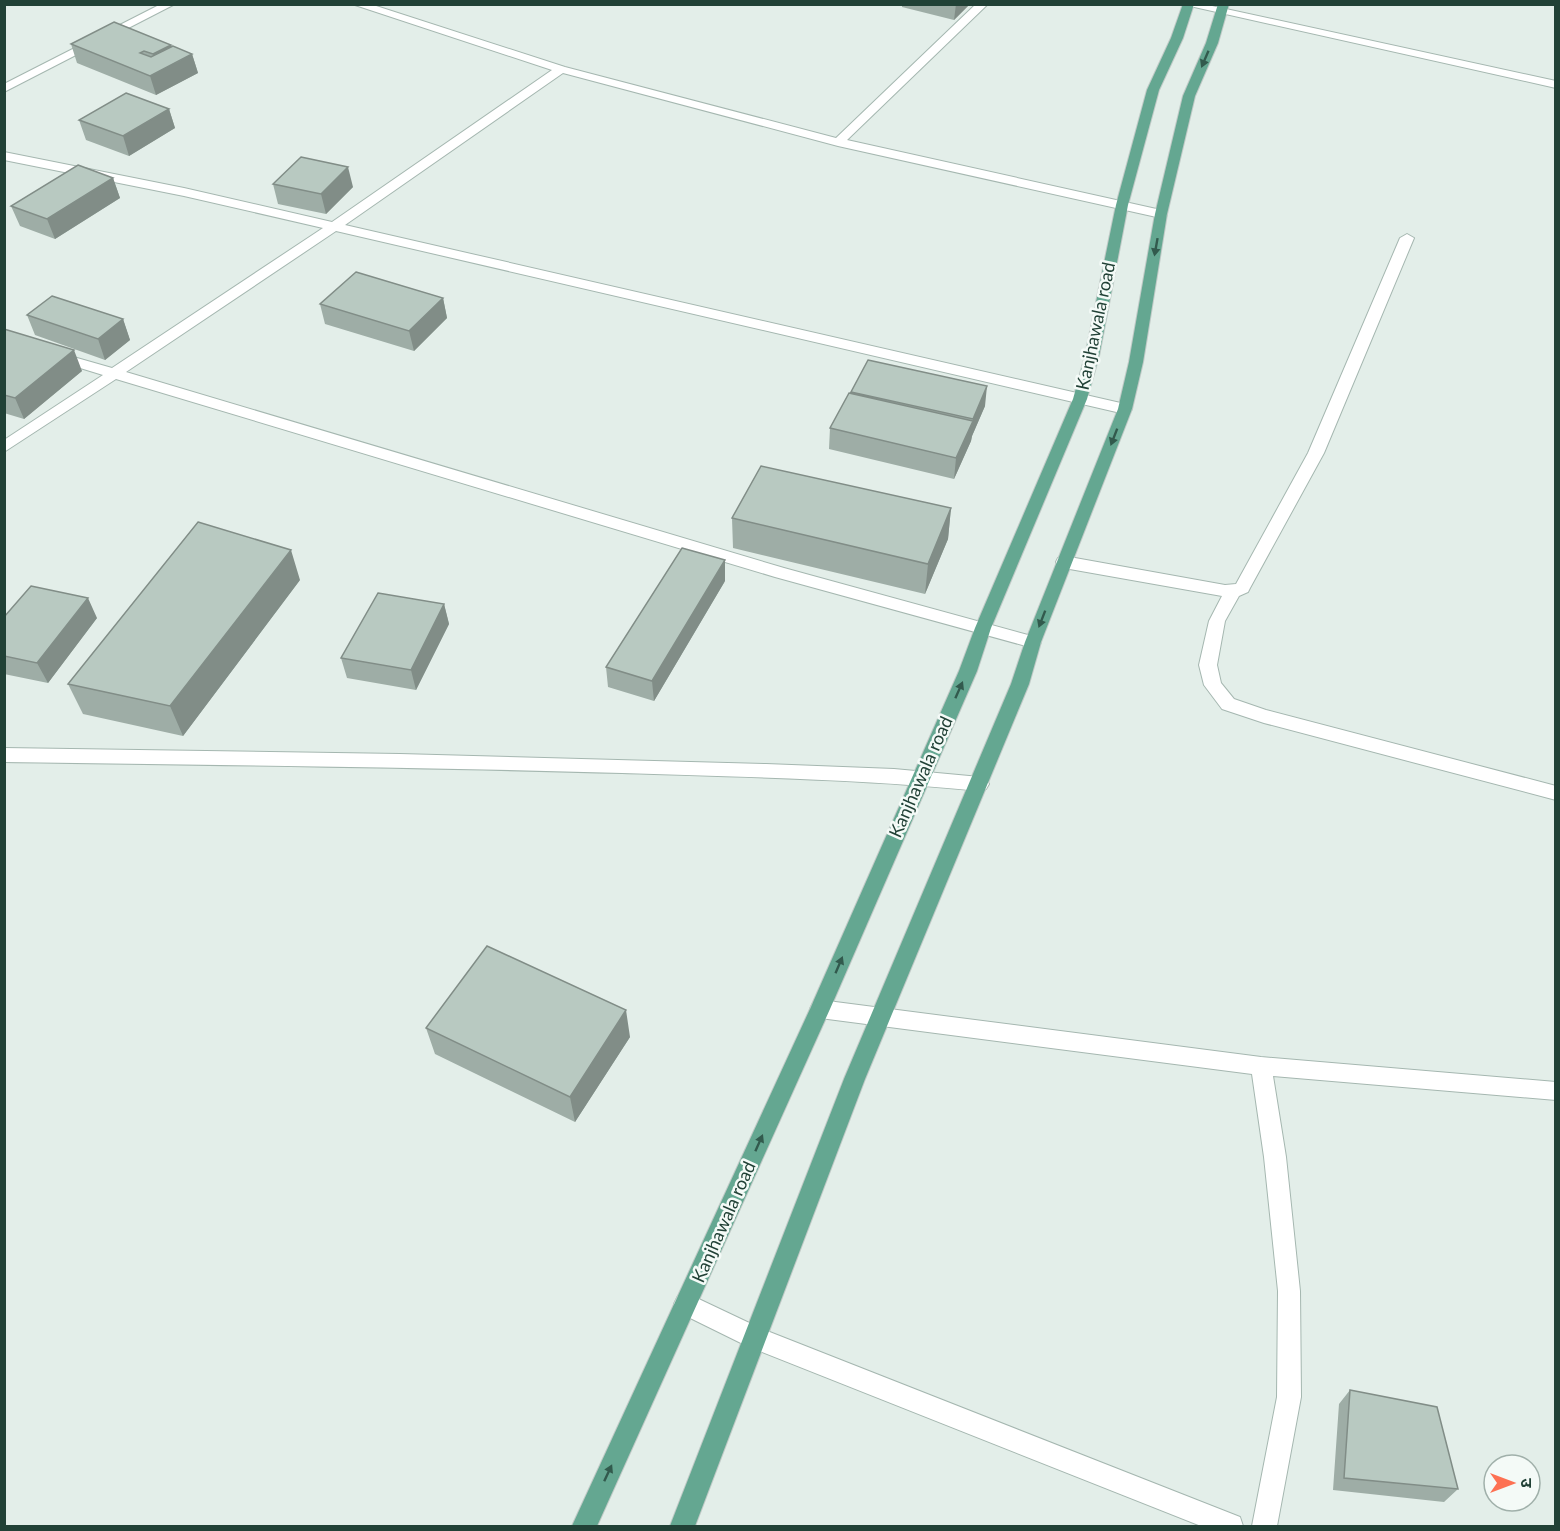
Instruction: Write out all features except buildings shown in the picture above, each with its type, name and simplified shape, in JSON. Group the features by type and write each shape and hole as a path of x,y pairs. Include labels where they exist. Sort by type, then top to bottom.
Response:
{"main road":[{"name":"Kanjhawala road","path":"584,1527 820,1008 968,671 983,628 1080,399 1122,205 1153,90 1177,38 1188,5"},
{"path":"682,1527 776,1278 880,1016 980,784 1020,684 1033,642 1064,562 1125,410 1136,363 1161,214 1189,96 1224,9"}],"street":[{"path":"4,89 170,4"},
{"path":"357,4 561,69 838,142 1161,214"},
{"path":"838,142 983,4"},
{"path":"1188,5 1224,9 1556,85"},
{"path":"4,447 117,374 561,69"},
{"path":"4,156 184,192 1125,410"},
{"path":"1064,562 1233,592 1242,588 1316,453 1407,238"},
{"path":"38,351 781,573 1033,642"},
{"path":"1233,592 1217,621 1208,665 1213,685 1228,704 1263,716 1556,793"},
{"path":"4,755 450,762 920,777 980,784"},
{"path":"820,1008 1262,1066 1556,1091"},
{"path":"1262,1066 1275,1157 1289,1291 1289,1397 1264,1527"},
{"path":"687,1304 755,1338 1231,1527"}]}
